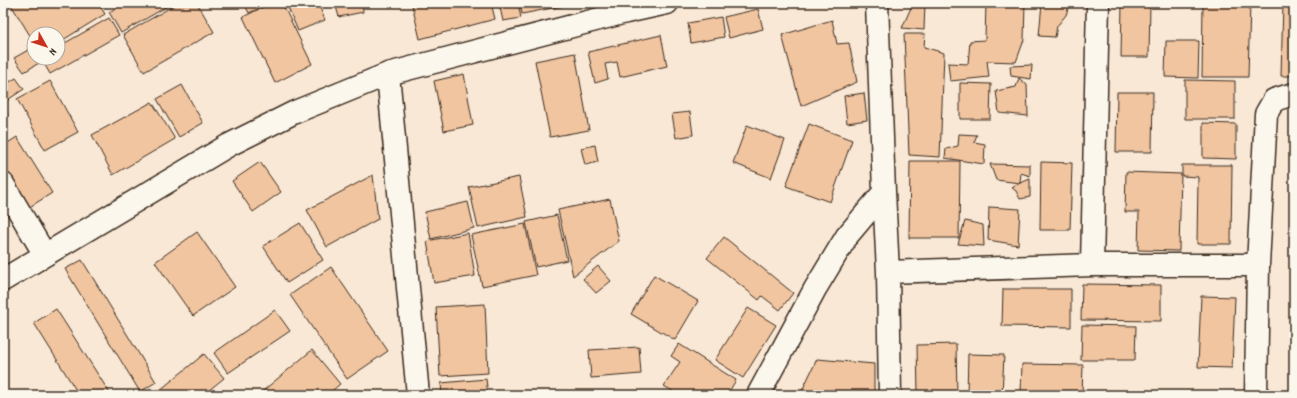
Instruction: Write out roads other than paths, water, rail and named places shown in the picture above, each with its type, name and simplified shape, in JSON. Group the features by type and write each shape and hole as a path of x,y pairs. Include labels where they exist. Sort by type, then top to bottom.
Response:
{"street":[{"path":"3,280 229,145 295,112 388,74 625,8 667,3"},
{"path":"877,3 888,272 890,395"},
{"path":"1092,264 1098,3"},
{"path":"388,74 414,392"},
{"path":"1256,395 1258,265 1266,114 1274,100 1294,95"},
{"path":"3,184 45,255"},
{"path":"758,395 796,323 847,236 884,192"},
{"path":"888,272 1092,264 1258,265"}]}
